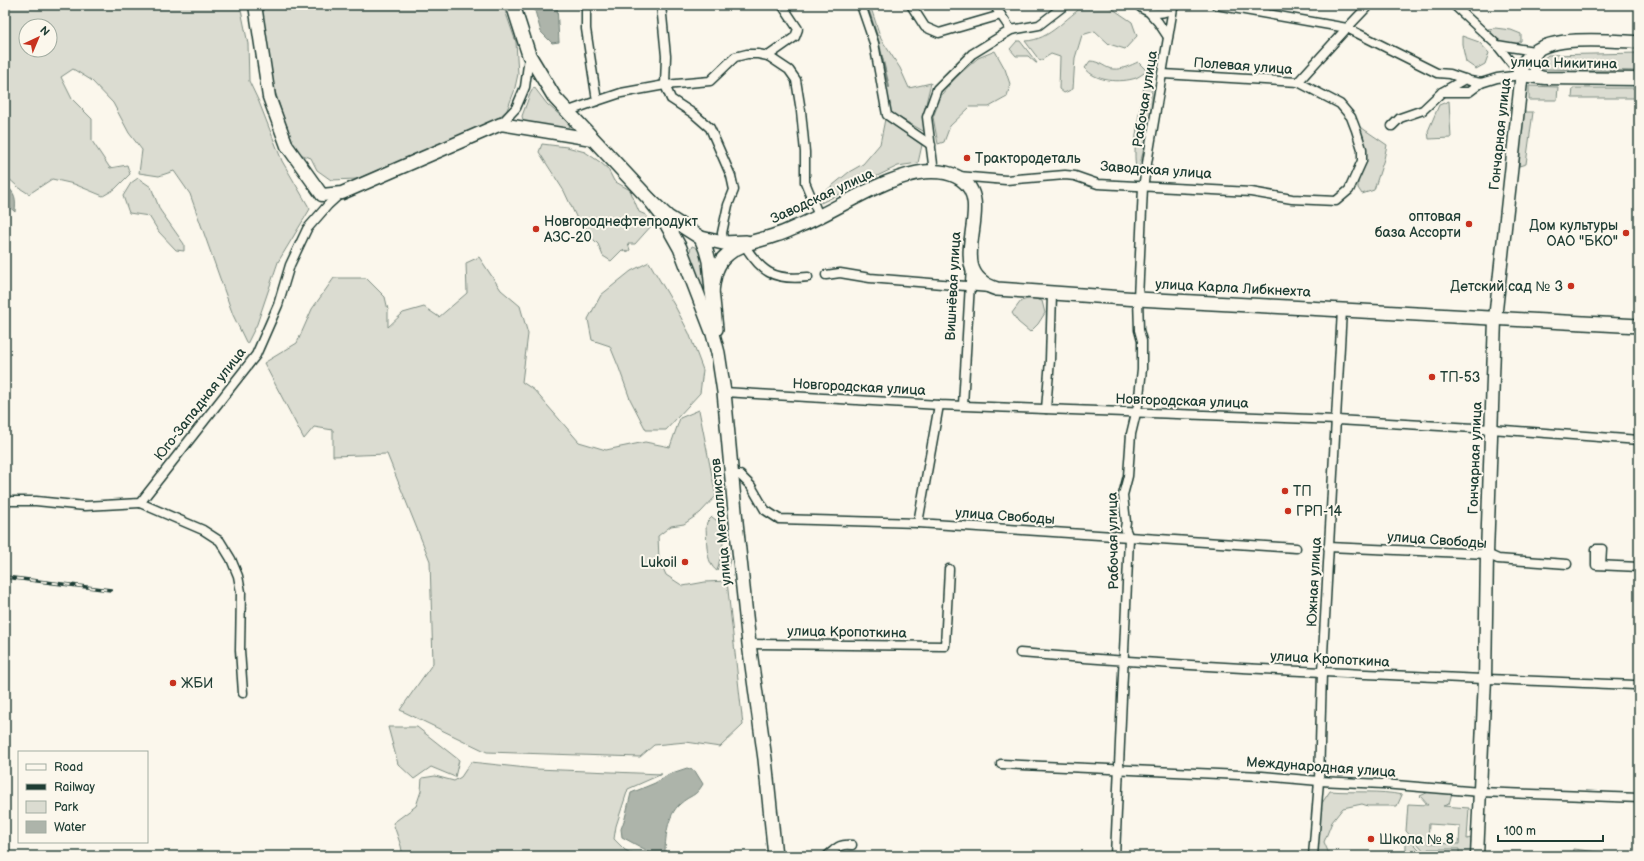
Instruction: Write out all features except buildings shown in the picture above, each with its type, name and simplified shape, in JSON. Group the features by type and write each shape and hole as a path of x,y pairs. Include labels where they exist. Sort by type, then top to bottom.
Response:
{"main road":[{"path":"513,5 529,55 555,98 566,112 650,200"},
{"name":"Заводская улица","path":"650,200 668,218 697,236 726,248 777,235 898,179 919,172 944,172 955,176"},
{"name":"Вишнёвая улица","path":"955,176 966,184 974,203 971,264"},
{"name":"улица Металлистов","path":"650,200 661,214 680,248 713,334 718,353 724,392 749,644 765,759 775,856"},
{"path":"680,248 697,236 708,256 718,353"},
{"path":"712,292 718,267 724,257 726,248"},
{"path":"971,264 977,278 986,285 997,289"},
{"name":"улица Карла Либкнехта","path":"997,289 1138,299 1639,326"}],"street":[{"path":"255,5 269,97 287,146 325,200 501,124 516,108 525,87 529,55"},
{"path":"586,5 586,29 597,101"},
{"path":"661,5 666,56 665,85 672,99 694,114 710,128 731,176 734,190 722,233 726,248"},
{"path":"768,56 795,37 798,29 782,5"},
{"path":"861,5 874,43 886,115 931,145"},
{"path":"910,5 925,28 938,33 1001,15"},
{"path":"994,5 1011,30"},
{"path":"934,172 927,117 937,89 972,54 1011,30 1039,25 1065,5"},
{"path":"1138,5 1149,12 1168,37"},
{"path":"1216,5 1347,28 1437,73 1450,74 1481,83"},
{"path":"1298,82 1370,5"},
{"path":"1454,5 1522,69"},
{"path":"1149,12 1160,13 1175,7"},
{"name":"Рабочая улица","path":"1115,856 1129,538 1125,528 1126,522 1123,495 1128,476 1131,434 1136,412 1142,369 1142,341 1139,330 1138,299 1143,187 1168,37 1175,7"},
{"name":"улица Никитина","path":"1442,92 1469,92 1481,83 1522,69 1534,51 1549,45 1567,41 1639,42"},
{"path":"1497,45 1534,51"},
{"path":"1544,78 1538,75 1532,64 1533,58 1549,45"},
{"path":"566,112 621,93 665,85 710,81 735,58 747,54 768,56 789,70 796,80 805,152 804,182 819,216"},
{"name":"улица Никитина","path":"1522,69 1544,78 1639,78"},
{"name":"Гончарная улица","path":"1478,856 1485,679 1487,554 1495,319 1522,69"},
{"name":"Полевая улица","path":"1163,74 1298,82 1340,104 1351,116 1362,149 1362,161 1349,190"},
{"path":"1392,126 1400,118 1423,110 1442,92 1465,79"},
{"path":"501,124 592,139"},
{"name":"Заводская улица","path":"955,176 1006,180 1065,175 1075,176 1098,184 1251,192 1292,199 1336,202 1349,190"},
{"name":"Юго-Западная улица","path":"140,503 256,355 278,305 290,266 307,229 325,200"},
{"path":"748,243 760,267 768,274 794,278 808,277"},
{"name":"Вишнёвая улица","path":"963,405 971,264"},
{"name":"улица Карла Либкнехта","path":"826,275 840,273 870,278 997,289"},
{"path":"1046,409 1050,360 1052,294"},
{"name":"Южная улица","path":"1313,856 1319,781 1328,547 1337,420 1342,310"},
{"name":"Новгородская улица","path":"724,392 939,405 1337,420 1639,440"},
{"path":"918,523 939,405"},
{"name":"улица Свободы","path":"732,474 740,475 751,486 765,510 779,518 918,523 1296,548"},
{"path":"5,501 36,500 85,506 140,503 203,530 220,541 238,576 242,592 240,650 243,693"},
{"name":"улица Свободы","path":"1328,547 1487,554 1498,559 1567,564"},
{"path":"1602,565 1639,567"},
{"name":"улица Кропоткина","path":"749,644 946,646 949,569"},
{"name":"улица Кропоткина","path":"1020,653 1124,662 1639,685"},
{"name":"Международная улица","path":"1001,764 1262,776 1480,792 1639,798"},
{"path":"827,856 838,846 845,844 852,845"}],"green space":[{"path":"5,5 240,5 248,44 249,81 259,102 282,161 310,209 278,262 257,324 247,344 233,315 190,194 174,171 159,176 139,173 142,150 129,133 113,103 91,80 73,69 61,77 72,99 92,119 92,141 110,168 127,165 130,174 115,189 103,196 74,184 52,179 29,194 18,187 5,175"},
{"path":"261,5 503,5 516,42 518,74 514,92 507,110 493,123 462,134 357,179 331,180 317,170 311,158 297,153 270,76"},
{"path":"864,5 870,5 881,39 900,68 909,88 931,83 925,113 925,132 889,112"},
{"path":"1086,5 1107,5 1132,22 1137,36 1125,49 1109,44 1095,31 1082,35 1075,58 1073,89 1064,93 1059,89 1060,57 1051,54 1040,61 1025,41 1043,37"},
{"path":"1495,28 1511,30 1521,34 1521,41 1512,46 1498,41 1488,29"},
{"path":"1462,36 1479,42 1489,53 1485,64 1476,69 1466,62 1462,44"},
{"path":"1017,41 1020,41 1037,63 1028,56 1016,56 1010,49"},
{"path":"995,51 1005,69 1010,84 1007,97 989,107 970,107 950,126 944,142 938,144 933,117 942,94 955,78 978,58"},
{"path":"1639,53 1639,71 1540,69 1536,65 1548,55"},
{"path":"1090,61 1097,62 1110,69 1120,69 1138,62 1147,71 1130,80 1116,81 1102,79 1089,73 1085,68"},
{"path":"1151,84 1152,107 1138,175 1135,145 1138,119 1144,87"},
{"path":"1529,86 1558,87 1557,100 1529,100"},
{"path":"534,87 547,104 569,123 570,130 525,122 523,120 522,116"},
{"path":"1573,88 1639,88 1639,98 1572,98"},
{"path":"1449,101 1451,138 1429,139 1428,131 1439,105"},
{"path":"1523,112 1533,112 1526,164 1519,166"},
{"path":"885,119 922,145 918,163 898,166 821,203 822,194 849,172 863,164 880,144"},
{"path":"1362,128 1387,145 1374,190 1362,194 1358,188 1358,130"},
{"path":"542,144 567,147 585,152 608,169 614,181 630,190 639,212 646,215 652,225 635,244 628,244 630,250 627,252 622,250 611,261 603,256 598,244 587,233 585,227 579,223 564,191 539,152"},
{"path":"138,178 151,187 160,210 184,244 184,251 176,250 159,232 149,216 129,213 123,196 131,183"},
{"path":"692,246 700,249 710,308 688,255"},
{"path":"479,257 501,290 520,306 528,334 522,382 534,390 579,442 606,450 645,442 670,447 680,418 699,410 716,496 700,513 684,524 671,526 658,536 659,559 666,575 683,586 705,582 727,581 743,725 720,747 686,742 654,745 640,757 487,752 400,710 433,663 430,561 387,454 333,456 333,430 314,427 304,439 264,363 297,343 312,309 334,278 366,278 385,297 388,310 388,327 403,313 424,307 439,317 467,293 466,263"},
{"path":"649,262 689,333 703,370 700,393 666,430 646,430 630,399 610,346 592,340 588,319 601,295 631,271"},
{"path":"1031,298 1042,301 1045,313 1038,324 1030,332 1018,322 1012,313 1021,301"},
{"path":"712,517 720,523 723,535 723,547 717,571 710,562 707,544 706,527 707,522"},
{"path":"728,550 730,560 728,567 723,571 721,567"},
{"path":"388,727 417,727 459,760 455,777 431,767 414,779 398,764"},
{"path":"471,762 536,769 662,774 628,789 616,826 614,839 625,850 637,856 403,856 393,823 416,806 421,791 422,778 435,776 454,781 461,777"},
{"path":"1330,791 1393,793 1402,795 1397,806 1368,806 1362,804 1343,808 1332,822 1324,842 1330,856 1317,856 1320,806"},
{"path":"1431,791 1452,793 1449,804 1443,806 1469,808 1467,839 1471,838 1471,856 1459,856 1459,849 1428,849 1427,854 1406,831 1408,804 1428,805 1420,796","holes":["1429,824 1460,826 1459,844 1428,843"]},
{"path":"1406,836 1426,856 1406,856"},
{"path":"1573,849 1606,853 1609,856 1572,856"}],"water":[{"path":"531,5 557,5 559,42 552,43 541,32 535,11"},
{"path":"5,184 14,196 15,212 5,203"},
{"path":"687,768 695,771 703,784 695,794 680,804 672,815 666,835 665,856 652,856 646,850 622,837 621,829 631,793 655,783 669,774"}],"waterway":[{"path":"867,5 878,40 889,87"}],"railway":[{"path":"5,577 111,590"}],"place":[{"name":"Трактородеталь","path":"967,158"},
{"name":"оптовая база Ассорти","path":"1469,224"},
{"name":"Новгороднефтепродукт АЗС-20","path":"536,229"},
{"name":"Дом культуры ОАО \"БКО\"","path":"1626,233"},
{"name":"Детский сад № 3","path":"1571,286"},
{"name":"ТП-53","path":"1432,377"},
{"name":"ТП","path":"1285,491"},
{"name":"ГРП-14","path":"1288,511"},
{"name":"Lukoil","path":"685,562"},
{"name":"ЖБИ","path":"173,683"},
{"name":"Школа № 8","path":"1371,839"}]}
